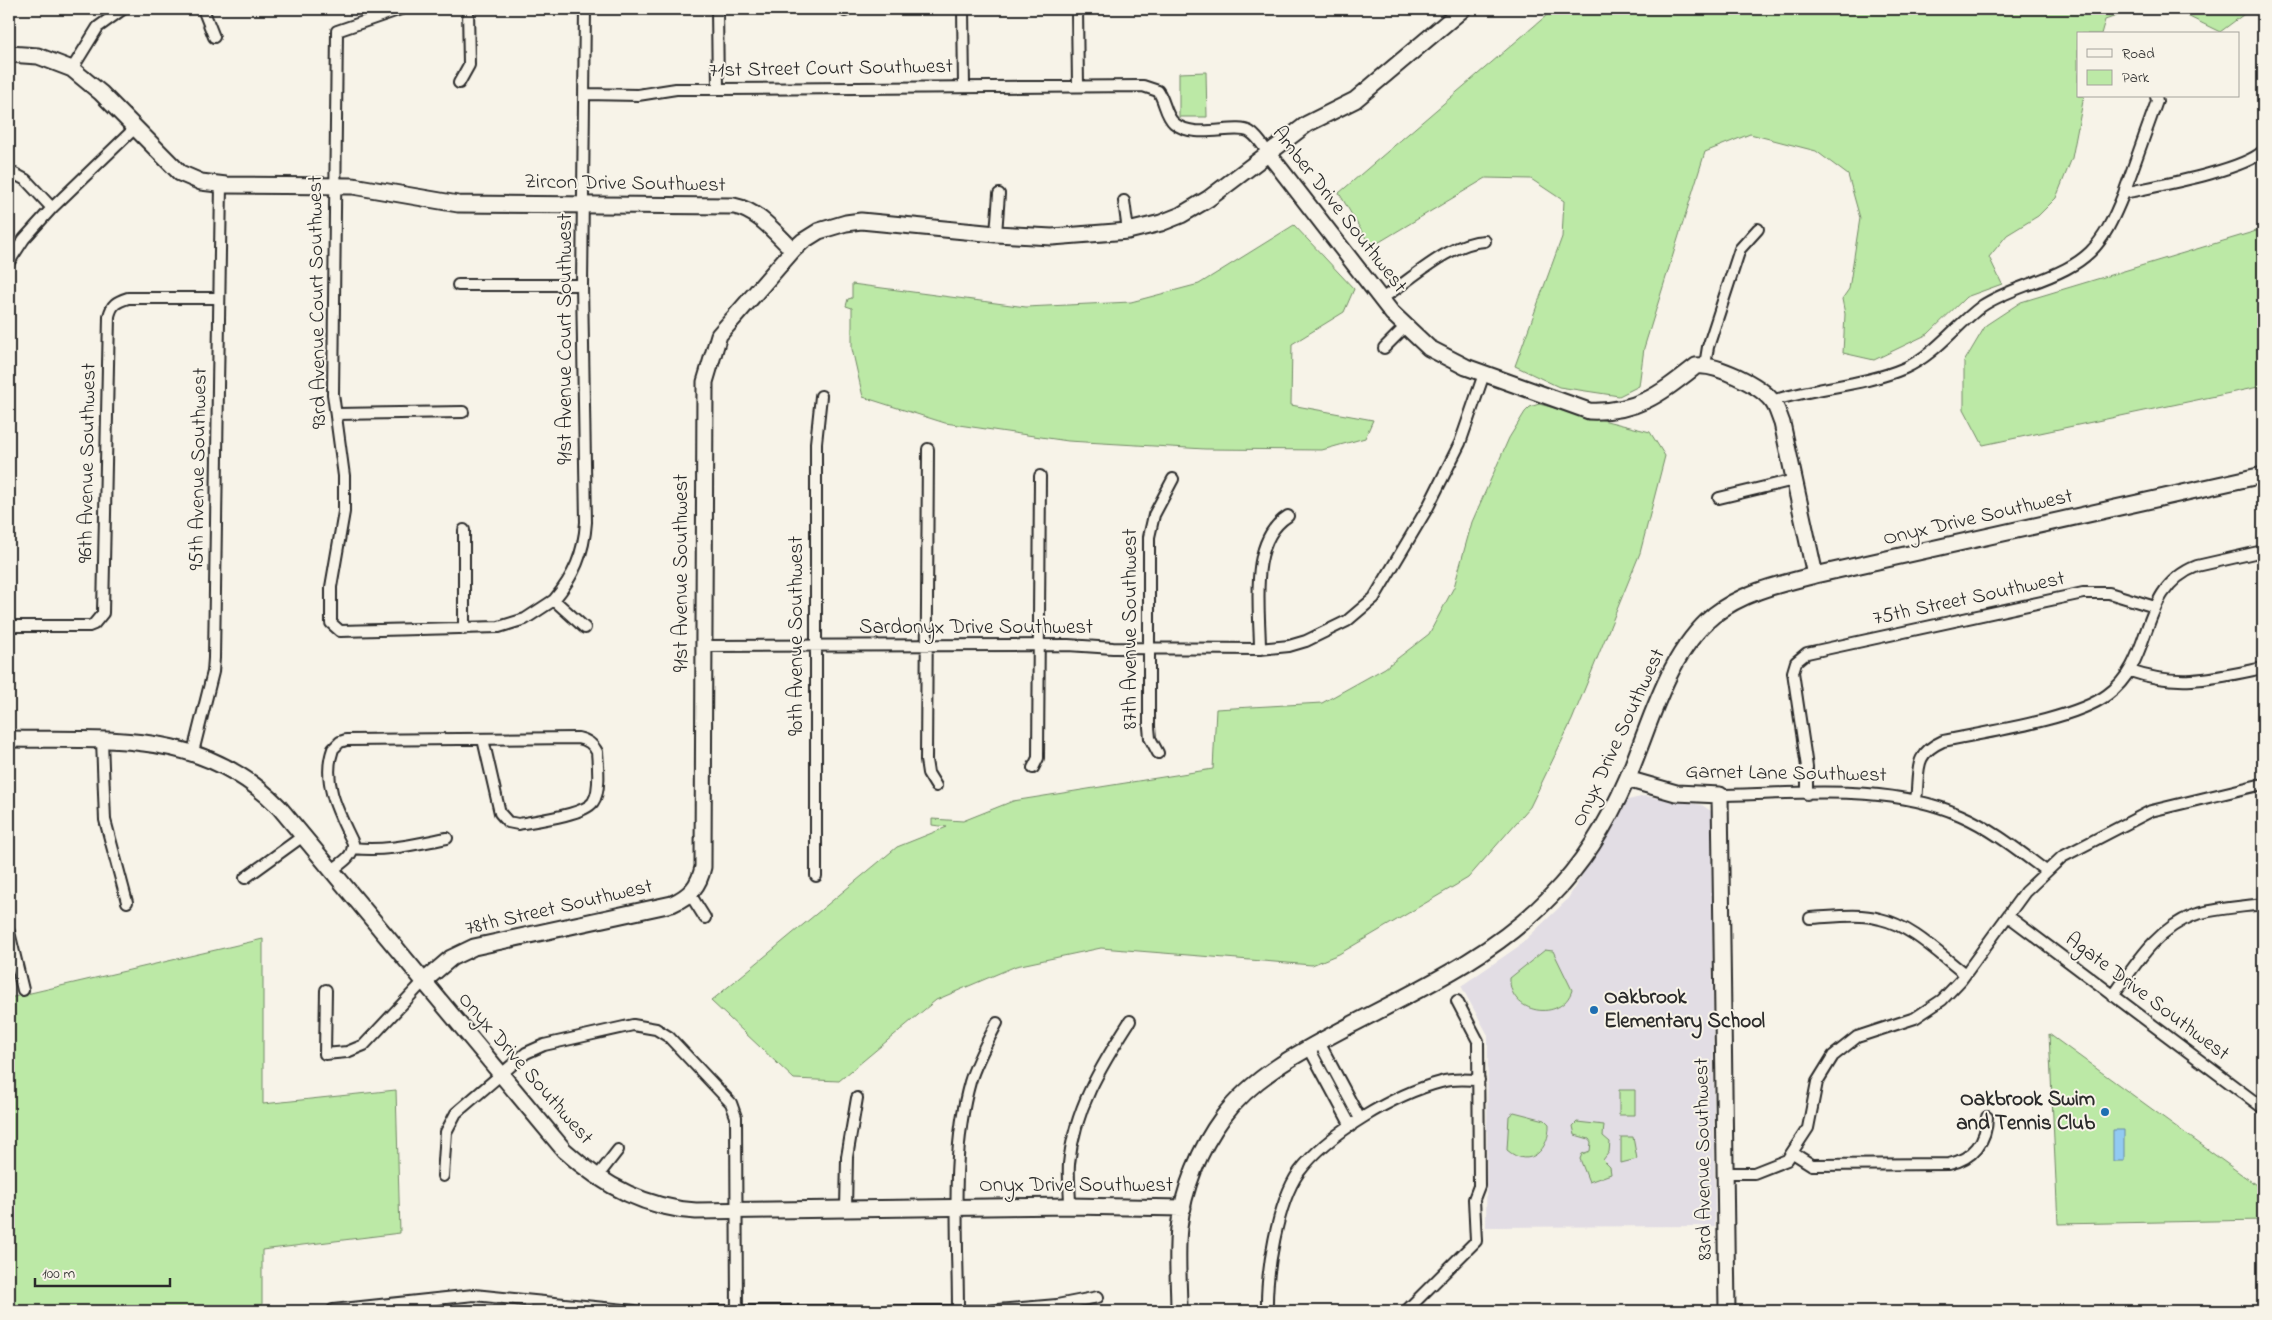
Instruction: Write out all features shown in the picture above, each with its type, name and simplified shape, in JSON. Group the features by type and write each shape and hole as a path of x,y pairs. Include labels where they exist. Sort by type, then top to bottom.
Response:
{"street":[{"path":"72,69 98,27 122,9"},
{"path":"203,9 214,37"},
{"name":"93rd Avenue Court Southwest","path":"335,628 330,617 331,587 344,512 344,487 333,368 338,31 401,9"},
{"path":"459,83 469,65 468,9"},
{"name":"91st Avenue Court Southwest","path":"335,628 340,631 464,629 490,628 516,623 533,615 554,600 575,571 585,539 582,285 586,9"},
{"path":"717,9 718,89"},
{"path":"963,9 964,86"},
{"path":"1077,9 1078,85"},
{"path":"793,250 819,231 846,223 861,222 1052,237 1128,231 1161,223 1181,215 1208,199 1307,124 1356,100 1463,9"},
{"name":"Zircon Drive Southwest","path":"9,54 38,56 72,69 96,88 180,173 201,182 335,186 378,190 423,200 458,204 584,204 741,208 758,217 793,250"},
{"name":"71st Street Court Southwest","path":"585,94 638,95 676,89 1078,85"},
{"name":"Amber Drive Southwest","path":"1078,85 1149,86 1160,94 1171,120 1183,128 1204,131 1246,130 1256,138 1381,299 1405,327 1429,348 1466,367 1589,411 1609,412 1643,404 1696,366 1705,365"},
{"path":"1772,401 1887,374 1924,358 1984,305 2007,292 2061,273 2084,259 2106,234 2124,193 2157,101 2156,98"},
{"path":"9,262 24,240 52,208 135,128"},
{"path":"2124,193 2234,166 2257,157 2263,151"},
{"path":"9,171 26,180 52,208"},
{"name":"95th Avenue Southwest","path":"193,752 213,672 214,658 221,184"},
{"path":"996,234 999,194"},
{"path":"1124,201 1128,231"},
{"path":"1758,229 1740,249 1708,347 1705,365 1720,369 1757,389 1772,401 1782,423 1815,575"},
{"path":"1381,299 1447,254 1478,241 1485,241"},
{"name":"91st Avenue Southwest","path":"690,894 701,877 703,867 704,392 707,372 718,335 793,250"},
{"path":"458,285 582,285"},
{"name":"96th Avenue Southwest","path":"9,626 89,626 99,619 103,613 108,316 111,307 117,302 128,298 218,298"},
{"name":"Amber Drive Southwest","path":"1384,348 1405,327"},
{"name":"Sardonyx Drive Southwest","path":"704,646 1038,645 1149,649 1260,649 1288,646 1326,633 1357,615 1374,598 1452,461 1484,374"},
{"name":"90th Avenue Southwest","path":"816,876 816,444 821,396"},
{"path":"336,414 463,412"},
{"path":"928,448 926,760 928,773 936,786"},
{"name":"Onyx Drive Southwest","path":"9,738 144,741 193,752 221,764 248,780 271,799 303,836 564,1150 598,1177 620,1190 660,1206 696,1211 1070,1206 1183,1208 1198,1163 1210,1135 1224,1116 1248,1090 1314,1045 1482,954 1551,897 1593,846 1627,779 1677,660 1692,636 1714,615 1740,598 1776,585 1815,575 2263,475"},
{"path":"1033,768 1038,758 1040,476"},
{"name":"87th Avenue Southwest","path":"1158,753 1150,738 1149,728 1149,537 1154,515 1173,479"},
{"path":"1719,498 1794,480"},
{"path":"1260,649 1262,552 1272,528 1288,516"},
{"path":"464,530 464,629"},
{"path":"1916,800 1919,760 1930,747 1943,741 2074,711 2107,696 2130,671 2155,607 2170,582 2187,570 2263,552"},
{"name":"75th Street Southwest","path":"1807,794 1807,767 1793,678 1794,665 1807,653 2083,593 2108,593 2155,607"},
{"path":"554,600 585,628"},
{"path":"2130,671 2152,678 2185,682 2263,668"},
{"path":"331,871 348,858 353,848 353,843 338,814 332,791 332,749 340,742 346,740 483,739 584,739 594,746 597,752 597,794 594,800 582,810 518,824 510,823 500,813 483,739"},
{"path":"102,740 105,820 127,902"},
{"name":"Garnet Lane Southwest","path":"1627,779 1676,793 1720,795 1850,793 1916,800 1959,814 1988,829 2046,870"},
{"path":"1725,1173 1754,1172 1767,1169 1787,1160 1808,1128 1812,1097 1817,1082 1833,1056 1857,1037 1871,1031 1906,1022 1931,1008 1952,991 2025,892 2046,870 2071,851 2151,811 2263,784"},
{"name":"83rd Avenue Southwest","path":"1720,795 1728,1311"},
{"path":"245,878 303,836"},
{"path":"353,848 382,850 447,838"},
{"path":"690,894 705,918"},
{"name":"78th Street Southwest","path":"326,990 325,1054 347,1052 364,1045 423,982 451,958 474,947 672,904 690,894"},
{"path":"2113,996 2154,941 2173,925 2203,913 2263,907"},
{"name":"Agate Drive Southwest","path":"2008,916 2263,1108"},
{"path":"1810,918 1870,917 1889,921 1915,936 1965,974"},
{"path":"9,932 23,990"},
{"path":"1406,1311 1476,1241 1474,1199 1478,1186 1478,1041 1457,1001"},
{"path":"1070,1206 1069,1166 1078,1116 1099,1072 1130,1021"},
{"path":"958,1310 958,1149 967,1097 978,1063 997,1023"},
{"path":"444,1176 444,1141 449,1124 462,1106 526,1053 544,1045 633,1025 649,1027 663,1033 734,1110 736,1116 737,1311"},
{"path":"1314,1045 1360,1119"},
{"path":"1314,1045 1351,1126"},
{"path":"1267,1311 1266,1286 1284,1203 1299,1173 1322,1148 1360,1119 1389,1102 1444,1081 1479,1080"},
{"path":"846,1209 847,1157 857,1098"},
{"path":"1793,1153 1812,1165 1949,1164 1966,1158 1974,1152 1984,1136 1986,1117"},
{"path":"598,1177 618,1150"},
{"path":"1179,1311 1179,1228 1183,1208"},
{"path":"333,1310 474,1295 635,1311"},
{"path":"711,1311 1027,1309 1098,1297"}],"shaded area":[{"name":"Oakbrook Elementary School","path":"1645,796 1702,805 1711,811 1715,1226 1486,1227 1488,1035 1461,986 1519,946 1567,900 1628,800"}],"green space":[{"path":"1554,9 2136,9 2105,20 2102,32 2077,32 2077,98 2084,98 2072,158 2056,198 2038,216 2007,235 1989,257 2002,284 1966,297 1928,334 1874,360 1843,353 1845,314 1842,299 1849,289 1860,218 1848,175 1816,151 1750,134 1705,152 1644,348 1639,386 1619,396 1559,387 1515,366 1562,237 1564,201 1531,179 1486,178 1371,247 1339,193"},
{"path":"2173,9 2251,9 2220,32"},
{"path":"1206,72 1207,117 1179,117 1179,73"},
{"path":"1294,225 1354,289 1344,312 1292,344 1291,405 1373,420 1365,438 1322,450 1205,449 1068,441 945,423 863,397 852,349 852,308 846,306 848,299 852,298 852,284 1026,307 1131,302 1199,284"},
{"path":"2263,229 2263,386 1983,445 1964,409 1964,362 1986,325 2021,302"},
{"path":"1539,404 1650,432 1665,456 1640,553 1572,720 1530,807 1468,878 1339,954 1312,965 1101,948 1016,966 936,1000 839,1081 794,1079 711,1001 897,847 947,827 932,825 932,819 963,821 1013,801 1213,769 1216,709 1322,703 1385,668 1429,634 1454,587 1472,522 1509,438 1525,412 1530,407"},
{"path":"263,939 263,1104 396,1090 400,1233 262,1250 262,1311 9,1311 9,998"},
{"path":"1545,950 1553,951 1572,990 1566,1000 1558,1007 1536,1010 1517,1000 1512,990 1510,978"},
{"name":"Oakbrook Swim and Tennis Club","path":"2049,1034 2263,1190 2263,1220 2058,1224"},
{"path":"1619,1090 1635,1090 1635,1115 1619,1115"},
{"path":"1514,1112 1545,1120 1549,1124 1546,1141 1537,1154 1531,1157 1515,1156 1507,1150 1509,1116"},
{"path":"1577,1122 1604,1125 1603,1136 1610,1142 1609,1152 1603,1160 1610,1167 1611,1174 1589,1182 1580,1159 1582,1154 1590,1151 1591,1142 1589,1139 1575,1135 1573,1126"},
{"path":"1621,1137 1633,1137 1637,1159 1621,1163"}],"water":[{"path":"2113,1130 2124,1130 2124,1161 2113,1161"}],"place":[{"name":"Oakbrook Elementary School","path":"1594,1010"},
{"name":"Oakbrook Swim and Tennis Club","path":"2105,1112"}]}
